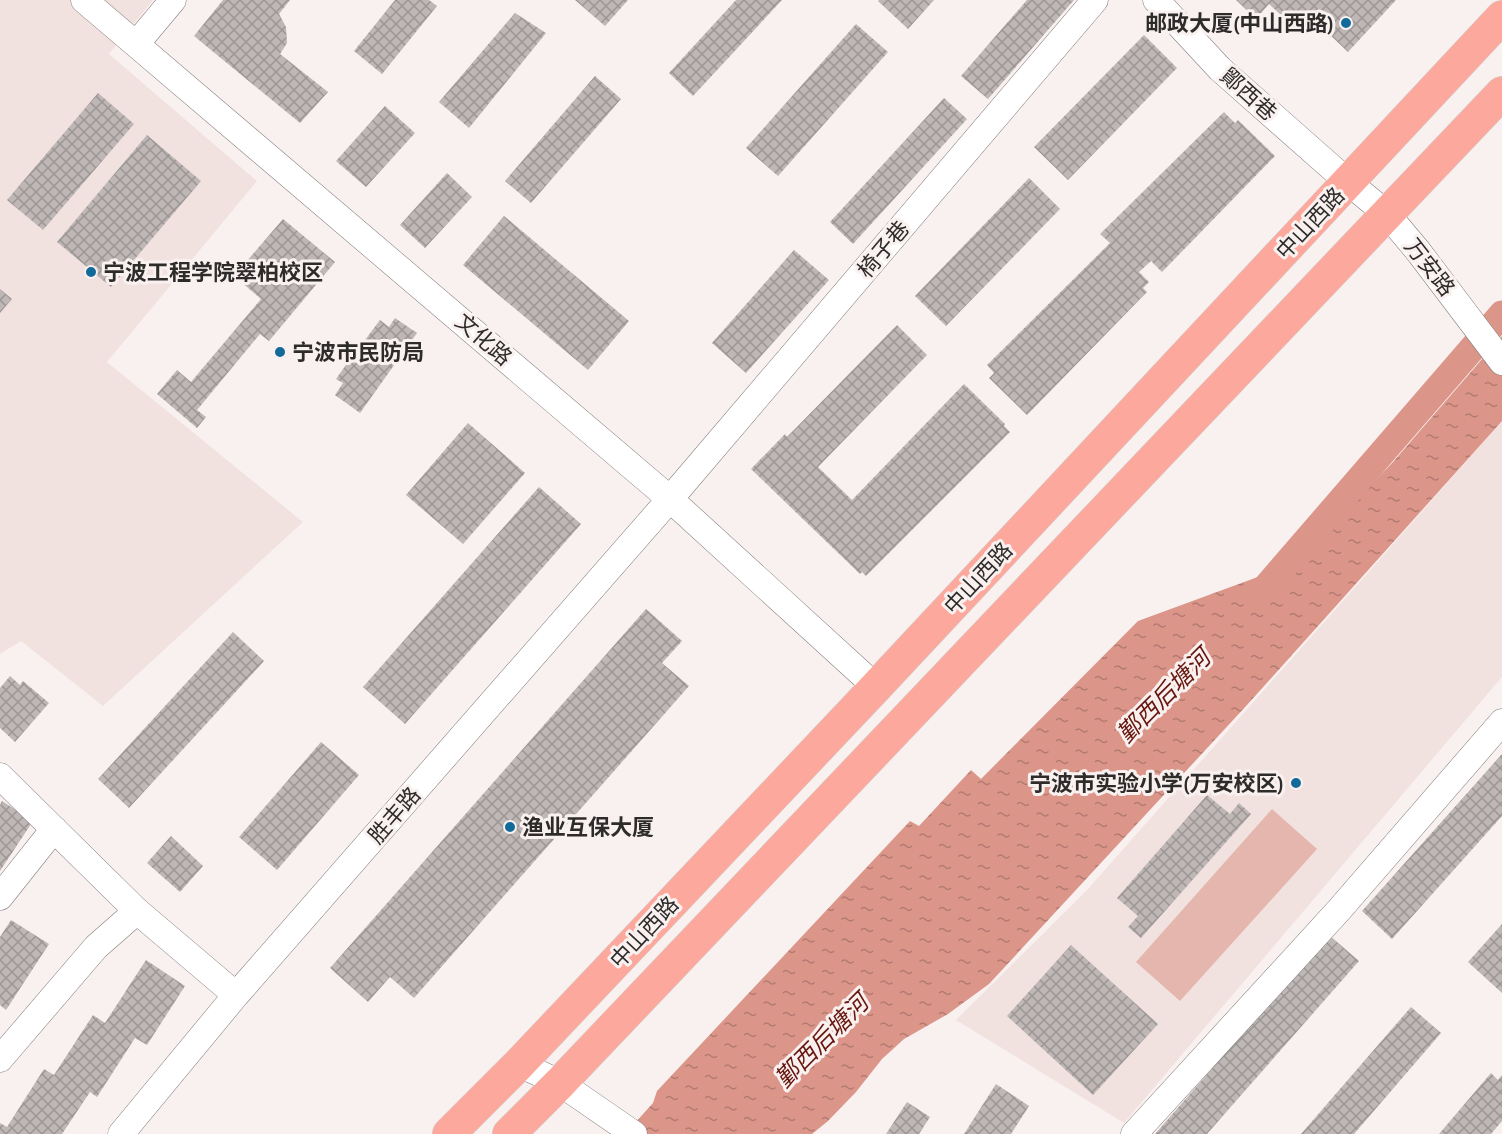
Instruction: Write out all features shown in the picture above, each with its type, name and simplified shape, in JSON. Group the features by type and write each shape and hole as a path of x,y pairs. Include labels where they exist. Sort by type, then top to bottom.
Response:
{"main road":[{"name":"中山西路","path":"449,1134 519,1064 876,687 1502,17"},
{"name":"中山西路","path":"509,1134 1502,93"}],"street":[{"name":"文化路","path":"84,0 670,499 876,687"},
{"path":"137,43 173,0"},
{"name":"椅子巷","path":"670,499 1095,0"},
{"name":"鄮西巷","path":"1156,0 1220,69 1348,182"},
{"name":"万安路","path":"1348,182 1387,214 1418,250 1502,362"},
{"name":"胜丰路","path":"121,1134 236,995 670,499"},
{"path":"1134,1134 1340,910 1502,722"},
{"path":"0,776 137,911 236,995"},
{"path":"0,897 54,829"},
{"path":"0,1059 96,947 137,911"},
{"path":"519,1064 560,1083 634,1134"}],"shaded area":[{"name":"宁波工程学院翠柏校区","path":"0,0 153,0 109,54 257,181 107,362 303,522 103,706 21,641 0,654"},
{"name":"宁波市实验小学(万安校区)","path":"1502,421 1502,677 1124,1123 956,1020 1087,890"},
{"path":"1272,809 1317,849 1180,1001 1136,962"}],"water":[{"path":"1502,336 1502,421 1247,705 989,984 948,1014 904,1039 882,1059 856,1092 828,1121 812,1134 625,1134 653,1103 657,1091 910,821 919,826 971,770 981,779 1138,621 1290,565 1314,545 1393,462"}],"building":[{"path":"223,0 290,0 279,14 286,27 287,43 280,54 328,92 300,123 194,36"},
{"path":"395,0 429,0 437,6 382,74 354,51"},
{"path":"575,0 628,0 605,26"},
{"path":"736,0 782,0 693,96 669,73"},
{"path":"879,0 934,0 908,29"},
{"path":"1027,0 1074,0 988,99 961,76"},
{"name":"邮政大厦(中山西路)","path":"1236,0 1396,0 1348,52 1306,12 1293,26 1269,4 1256,19"},
{"path":"515,13 546,33 469,128 439,102"},
{"path":"856,24 888,52 778,176 746,148"},
{"path":"1144,35 1177,68 1068,180 1034,147"},
{"path":"595,76 621,99 531,203 505,181"},
{"path":"98,93 134,124 43,230 7,200"},
{"path":"944,98 967,119 853,244 830,222"},
{"path":"385,106 415,133 366,187 336,161"},
{"path":"1224,112 1235,123 1238,120 1275,156 1162,272 1151,261 1139,272 1149,282 1143,288 1147,292 1027,415 989,378 994,373 987,365 1110,243 1100,234"},
{"path":"147,135 201,181 111,287 57,242"},
{"path":"447,173 472,197 425,248 400,225"},
{"path":"1029,178 1060,209 946,326 915,296"},
{"path":"504,216 629,321 588,370 463,265"},
{"path":"283,219 335,262 269,341 260,334 197,410 206,417 197,428 157,394 177,370 191,382 261,299 234,276"},
{"path":"794,250 829,280 746,373 712,343"},
{"path":"0,289 12,299 0,313"},
{"path":"395,318 417,333 360,413 335,395 343,383 336,379 350,359 358,364 372,345 365,340 380,320 389,327"},
{"path":"897,325 927,355 818,467 852,500 964,384 1005,424 1004,426 1010,432 866,576 862,572 860,574 751,469 785,434 787,437"},
{"path":"468,423 525,473 463,544 406,495"},
{"path":"539,487 581,524 405,724 363,687"},
{"name":"渔业互保大厦","path":"646,609 682,641 662,663 689,686 414,998 390,977 368,1002 330,968"},
{"path":"233,632 264,661 129,808 98,779"},
{"path":"10,676 20,685 23,681 49,703 15,742 0,728 0,688"},
{"path":"321,742 359,775 277,870 239,837"},
{"path":"1502,754 1502,816 1392,939 1362,911"},
{"path":"1207,795 1230,814 1239,803 1251,814 1141,938 1128,927 1138,916 1117,898"},
{"path":"2,801 33,821 0,871 0,805"},
{"path":"171,836 203,866 180,892 147,863"},
{"path":"11,920 49,944 6,1010 0,1005 0,937"},
{"path":"1502,924 1502,993 1468,962"},
{"path":"1329,935 1359,961 1207,1134 1155,1134"},
{"path":"1071,945 1158,1024 1093,1095 1007,1016"},
{"path":"146,960 185,986 147,1045 135,1038 97,1097 90,1092 62,1134 0,1134 0,1123 7,1127 44,1069 54,1075 93,1015 105,1023"},
{"path":"1411,1007 1441,1033 1354,1134 1301,1134"},
{"path":"1491,1073 1498,1080 1502,1075 1502,1121 1491,1134 1439,1134"},
{"path":"996,1084 1029,1106 1011,1134 964,1134"},
{"path":"907,1102 930,1117 919,1134 886,1134"}],"waterway":[{"name":"鄞西后塘河","path":"1260,594 1502,314"}],"place":[{"name":"邮政大厦(中山西路)","path":"1346,23"},
{"name":"宁波工程学院翠柏校区","path":"91,272"},
{"name":"宁波市民防局","path":"280,352"},
{"name":"宁波市实验小学(万安校区)","path":"1296,783"},
{"name":"渔业互保大厦","path":"510,827"}]}
